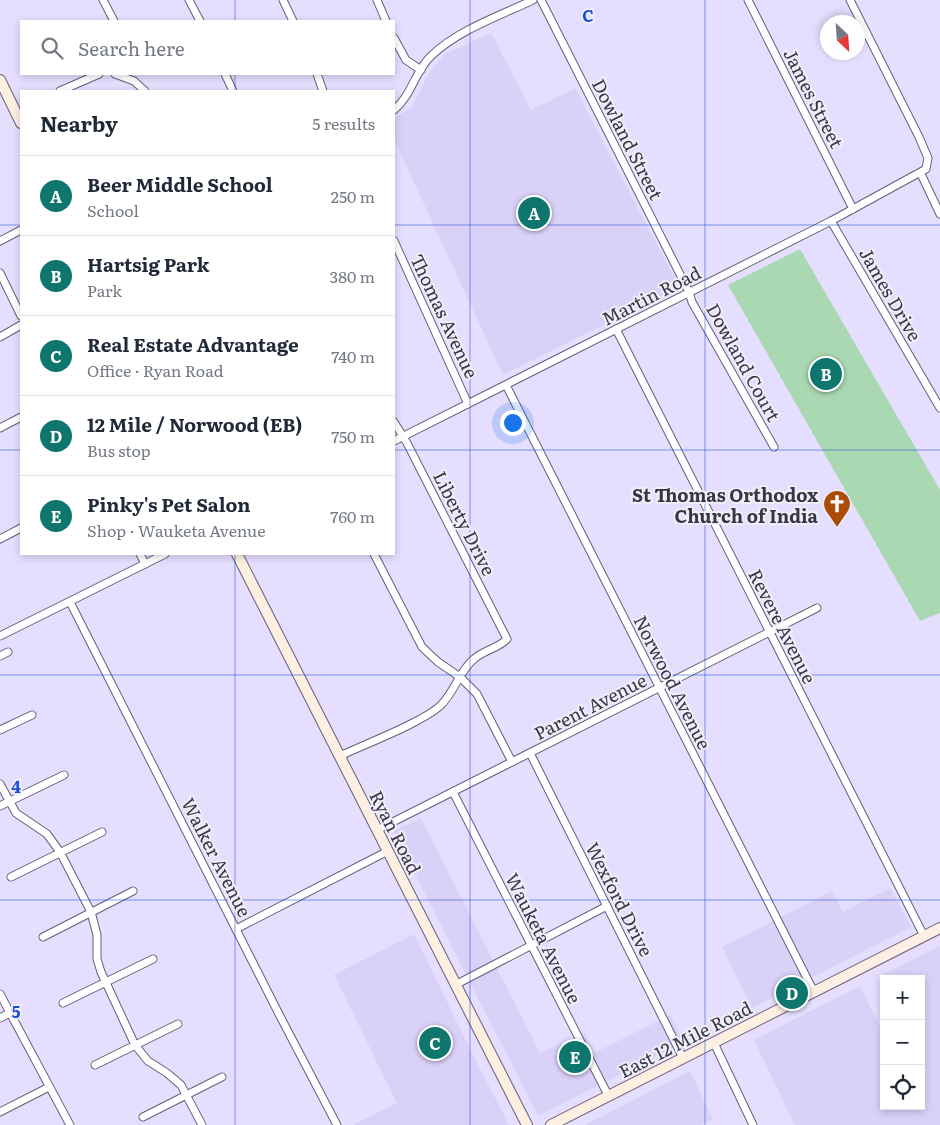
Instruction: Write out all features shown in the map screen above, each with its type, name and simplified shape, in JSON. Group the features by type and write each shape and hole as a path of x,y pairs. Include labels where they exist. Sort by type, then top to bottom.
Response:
{"main road":[{"path":"0,80 19,112"},
{"name":"Ryan Road","path":"238,555 454,985 527,1125"},
{"name":"East 12 Mile Road","path":"551,1125 940,928"}],"street":[{"path":"103,0 113,20"},
{"path":"189,0 199,20"},
{"path":"283,0 293,20"},
{"path":"377,0 386,20"},
{"path":"395,109 410,92 430,57 458,36 533,0"},
{"name":"Dowland Street","path":"540,0 689,292"},
{"name":"James Street","path":"748,0 853,209"},
{"path":"850,0 928,158 926,169 921,174 940,214"},
{"path":"395,40 406,60 421,70"},
{"path":"62,90 94,75"},
{"path":"122,75 144,90"},
{"path":"225,75 233,90"},
{"path":"317,75 323,90"},
{"name":"Martin Road","path":"395,440 921,174"},
{"name":"James Drive","path":"831,221 940,408"},
{"path":"0,241 20,231"},
{"name":"Thomas Avenue","path":"395,243 468,404"},
{"path":"0,273 20,314"},
{"name":"Dowland Court","path":"689,292 692,302 774,447"},
{"path":"0,337 20,326"},
{"name":"Revere Avenue","path":"616,329 924,936"},
{"name":"Norwood Avenue","path":"506,385 814,992"},
{"path":"0,428 20,418"},
{"name":"Liberty Drive","path":"395,424 507,639 474,658 460,677"},
{"path":"0,538 20,528"},
{"path":"140,555 145,564"},
{"path":"0,636 163,555"},
{"path":"375,555 422,647 438,662 460,677 477,694 512,762"},
{"name":"Walker Avenue","path":"70,602 338,1125"},
{"name":"Parent Avenue","path":"377,830 817,608"},
{"path":"0,656 8,652"},
{"path":"340,756 434,710 449,695 460,677"},
{"path":"0,730 32,715"},
{"name":"Wexford Drive","path":"530,754 683,1058"},
{"path":"0,806 64,775"},
{"path":"0,784 9,802 22,819 47,834 60,852 91,912 98,935 98,959 105,982 135,1045 148,1061 175,1078 202,1125"},
{"name":"Wauketa Avenue","path":"453,792 530,946 609,1096"},
{"path":"11,877 102,832"},
{"path":"236,928 388,851"},
{"path":"43,937 133,891"},
{"path":"454,985 606,906"},
{"path":"63,1004 153,959"},
{"path":"0,994 70,1125"},
{"path":"0,1018 10,1013"},
{"path":"95,1065 178,1024"},
{"path":"714,1043 753,1125"},
{"path":"142,1117 222,1078"},
{"path":"0,1112 48,1087"}],"shaded area":[{"path":"491,33 531,110 575,88 679,287 503,375 395,141 395,118 412,107 429,73 445,54"},
{"path":"421,818 540,1053 585,1033 594,1053 670,1015 684,1042 538,1116 393,831"},
{"path":"890,888 911,927 752,1008 722,947 832,891 843,912"},
{"path":"414,934 509,1125 353,1125 397,1103 334,975"},
{"path":"940,946 940,1125 795,1125 754,1040 860,986 880,1026 880,1110 925,1110 925,975 882,975"},
{"path":"690,1071 713,1119 701,1125 585,1125"}],"green space":[{"path":"800,249 940,490 940,613 920,621 728,285"}],"place":[{"name":"Beer Middle School","path":"534,213"},
{"name":"Hartsig Park","path":"826,374"},
{"name":"St Thomas Orthodox Church of India","path":"837,528"},
{"name":"12 Mile / Norwood (EB)","path":"792,993"},
{"name":"Real Estate Advantage","path":"435,1043"},
{"name":"Pinky's Pet Salon","path":"575,1057"}]}
